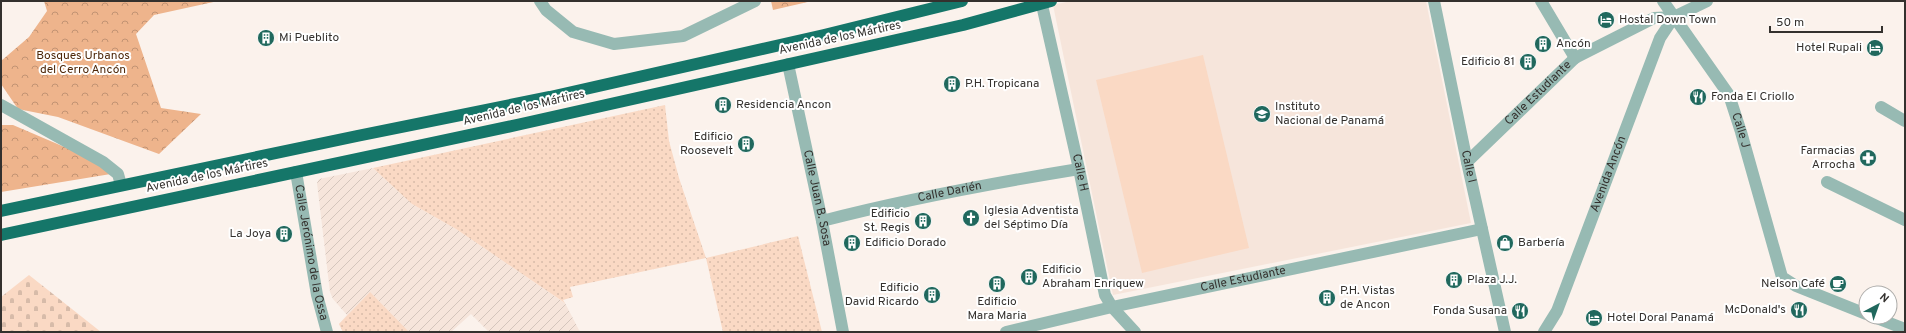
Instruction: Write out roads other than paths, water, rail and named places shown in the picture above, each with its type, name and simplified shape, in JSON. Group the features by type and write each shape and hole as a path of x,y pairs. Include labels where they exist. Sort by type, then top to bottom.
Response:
{"highway":[{"name":"Avenida de los Mártires","path":"1,211 550,97 809,38 962,1"},
{"name":"Avenida de los Mártires","path":"1,236 788,64 1059,1"}],"street":[{"path":"540,1 546,10 573,32 614,44 683,36 754,1"},
{"name":"Calle I","path":"1434,1 1467,162 1505,332"},
{"path":"1541,1 1575,58"},
{"name":"Calle J","path":"1663,1 1729,95 1782,277 1796,286 1858,311"},
{"name":"Calle Estudiante","path":"1467,162 1575,58 1654,18 1674,17 1707,1"},
{"name":"Calle H","path":"1046,3 1105,295 1112,307 1135,332"},
{"name":"Avenida Ancón","path":"1544,332 1557,311 1660,38 1674,17"},
{"name":"Calle Juan B. Sosa","path":"788,64 822,221 843,332"},
{"path":"1,105 103,162 118,174 121,185"},
{"path":"1881,107 1905,121"},
{"name":"Calle Darién","path":"822,221 914,199 991,183 1079,169"},
{"name":"Calle Jerónimo de la Ossa","path":"296,172 316,295 327,332"},
{"path":"1828,182 1905,220"},
{"name":"Calle Estudiante","path":"1006,332 1112,307 1482,229"},
{"path":"1895,325 1905,329"}],"place":[{"name":"Hostal Down Town","path":"1606,20"},
{"name":"Mi Pueblito","path":"266,38"},
{"name":"Ancón","path":"1543,44"},
{"name":"Hotel Rupali","path":"1875,48"},
{"name":"Edificio 81","path":"1528,62"},
{"name":"P.H. Tropicana","path":"952,84"},
{"name":"Fonda El Criollo","path":"1698,97"},
{"name":"Residencia Ancon","path":"723,105"},
{"name":"Instituto Nacional de Panamá","path":"1262,114"},
{"name":"Edificio Roosevelt","path":"746,144"},
{"name":"Farmacias Arrocha","path":"1868,158"},
{"name":"Iglesia Adventista del Séptimo Día","path":"971,218"},
{"name":"Edificio St. Regis","path":"923,221"},
{"name":"La Joya","path":"284,234"},
{"name":"Edificio Dorado","path":"852,243"},
{"name":"Barbería","path":"1505,243"},
{"name":"Edificio Abraham Enriquew","path":"1029,277"},
{"name":"Plaza J.J.","path":"1454,280"},
{"name":"Edificio Mara Maria","path":"997,284"},
{"name":"Nelson Café","path":"1838,284"},
{"name":"Edificio David Ricardo","path":"932,295"},
{"name":"P.H. Vistas de Ancon","path":"1327,298"},
{"name":"McDonald's","path":"1799,310"},
{"name":"Fonda Susana","path":"1520,311"},
{"name":"Hotel Doral Panamá","path":"1594,318"}],"park label":[{"name":"Bosques Urbanos del Cerro Ancón","path":"83,63"}]}
